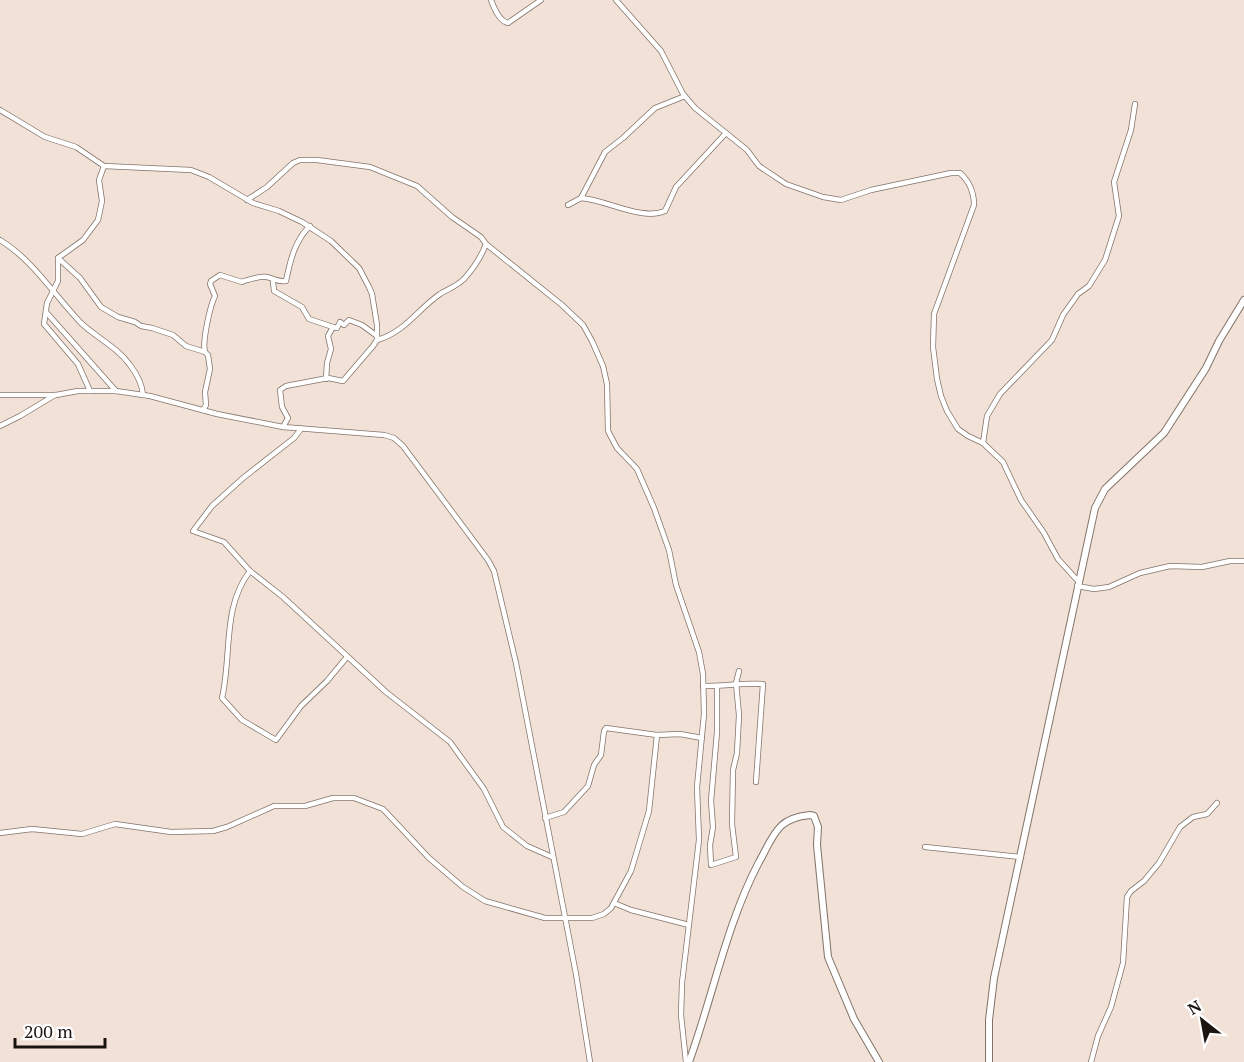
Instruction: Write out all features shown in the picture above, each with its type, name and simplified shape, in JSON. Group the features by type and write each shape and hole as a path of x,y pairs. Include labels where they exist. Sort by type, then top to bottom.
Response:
{"main road":[{"path":"989,1062 989,1020 994,978 1095,508 1106,489 1164,433 1206,368 1219,340 1244,300"},
{"path":"687,1062 702,1025 715,975 751,877 779,828 788,821 810,814 817,821 818,827 817,846 828,957 854,1018 879,1062"}],"street":[{"path":"491,0 500,18 508,23 541,0"},
{"path":"616,0 661,51 685,96 702,114 747,150 764,171 786,184 824,197 841,200 871,190 951,173 960,173 967,180 973,192 974,205 936,306 933,338 937,378 947,411 955,424 962,432 983,443 1006,466 1021,500 1044,533 1058,560 1078,583 1094,589 1109,587 1140,573 1176,566 1202,567 1230,561 1244,561"},
{"path":"568,205 581,198 600,159 607,150 655,108 685,96"},
{"path":"983,443 987,416 1000,394 1052,340 1063,315 1078,294 1089,286 1105,260 1119,216 1114,182 1131,130 1135,104"},
{"path":"0,110 45,137 76,147 104,166 191,170 218,182 247,200 279,211 310,226 331,241 359,268 372,294 377,338"},
{"path":"581,198 637,213 662,213 668,208 676,187 726,133"},
{"path":"247,200 267,187 293,163 300,160 370,167 417,186 562,305 583,325 592,341 608,384 608,431 617,448 637,470 660,523 669,550 676,585 695,634 702,665 702,738 697,787 698,850 682,983 681,1015 687,1062"},
{"path":"58,258 83,240 95,226 102,206 99,180 104,166"},
{"path":"203,410 206,405 205,392 210,369 209,358 203,346 207,336 209,309 215,296 211,281 223,275 231,280 242,282 264,277 273,282 286,280 299,240 310,226"},
{"path":"0,240 20,252 86,327 125,358 139,379 143,395"},
{"path":"283,427 288,418 282,407 280,390 286,386 326,378 343,381 346,379 377,338 405,326 440,294 459,284 471,270 486,244"},
{"path":"58,258 58,281 47,303 44,324 78,364 90,391"},
{"path":"58,258 80,278 99,305 106,310 141,326 172,335 186,346 205,352"},
{"path":"273,282 274,291 302,307 309,319 337,328 340,322 344,325 349,321 362,325 377,338"},
{"path":"46,312 116,391"},
{"path":"326,378 331,350 328,336 333,327"},
{"path":"0,395 56,395 116,391 283,427 394,438 403,446 494,571 503,605 545,818 590,1062"},
{"path":"0,426 20,417 56,395"},
{"path":"301,429 294,438 212,506 193,531 224,542 250,571 283,597 347,657 406,709 450,742 484,789 503,827 527,846 552,857"},
{"path":"250,571 238,590 232,608 222,698 241,718 276,740 301,706 327,681 347,657"},
{"path":"717,686 717,732 711,801 711,865 736,858 732,824 733,770 737,753 739,715 736,683 739,671"},
{"path":"703,686 736,683 763,684 756,782"},
{"path":"545,818 564,812 586,788 594,765 601,755 606,728 702,738"},
{"path":"0,833 32,829 82,834 114,824 171,832 213,831 273,806 305,807 333,798 354,798 383,809 425,854 463,887 480,898 533,916 564,919 599,916 608,912 615,903 631,872 647,818 657,735"},
{"path":"1091,1062 1098,1036 1113,1003 1123,963 1127,897 1160,863 1180,827 1193,817 1207,814 1217,803"},
{"path":"925,847 1021,857"},
{"path":"615,903 631,910 689,925"}]}
